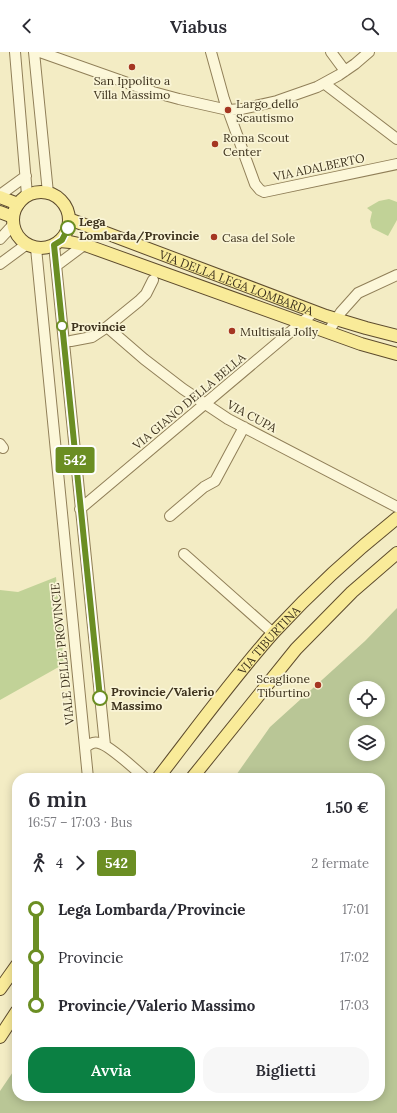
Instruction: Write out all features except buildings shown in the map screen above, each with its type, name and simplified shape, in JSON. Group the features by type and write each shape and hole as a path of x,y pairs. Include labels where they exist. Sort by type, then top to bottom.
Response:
{"main road":[{"path":"39,192 48,193 56,196 63,202 68,210 70,219 66,233 57,243 46,248 31,246 18,236 13,221 18,204 27,195 39,192"},
{"path":"0,196 18,204"},
{"path":"0,212 13,221"},
{"name":"VIA DELLA LEGA LOMBARDA","path":"70,219 314,312 397,336"},
{"name":"VIA DELLA LEGA LOMBARDA","path":"57,243 70,242 84,245 302,323 371,347 397,354"},
{"name":"VIA TIBURTINA","path":"162,773 273,634 333,573 360,548 397,518"},
{"path":"196,773 296,649 357,587 397,553"},
{"path":"0,989 12,972"},
{"path":"0,1037 12,1019"}],"street":[{"path":"15,52 27,195"},
{"path":"34,52 48,193"},
{"path":"40,52 153,92 228,110 242,109 284,99 325,84 346,71 369,52"},
{"path":"211,52 228,110"},
{"path":"332,52 346,71"},
{"path":"325,84 397,139"},
{"name":"VIA ADALBERTO","path":"228,110 255,184 263,191 397,164"},
{"path":"0,196 26,176"},
{"path":"2,238 13,221"},
{"path":"0,225 2,238"},
{"path":"57,243 56,266 105,745"},
{"path":"56,266 84,245"},
{"path":"0,264 31,246"},
{"name":"VIALE DELLE PROVINCIE","path":"31,246 46,357 88,773"},
{"path":"328,332 336,319 360,292 397,275"},
{"path":"71,341 92,337 107,327 146,294 153,280"},
{"name":"VIA GIANO DELLA BELLA","path":"80,509 314,312"},
{"name":"VIA CUPA","path":"107,327 144,359 205,404 244,427 397,507"},
{"path":"46,357 65,356"},
{"path":"170,516 204,487 215,482 244,427"},
{"path":"184,554 273,634"},
{"path":"66,558 85,556"},
{"path":"85,748 95,742 105,745 139,773"}],"green space":[{"path":"389,199 397,202 397,220 388,236 372,228 370,221 372,212 367,208 379,201"},
{"path":"56,577 64,664 0,700 0,590 18,592"},
{"path":"397,608 397,1113 0,1113 0,1091 12,1073 12,1101 385,1101 385,773 238,773 270,727 365,641"}],"bus line":[{"name":"542","path":"68,228 62,240 54,245 100,698"}],"place":[{"name":"San Ippolito a Villa Massimo","path":"132,67"},
{"name":"Largo dello Scautismo","path":"228,110"},
{"name":"Roma Scout Center","path":"215,144"},
{"name":"Lega Lombarda/Provincie","path":"68,228"},
{"name":"Casa del Sole","path":"214,237"},
{"name":"Provincie","path":"62,326"},
{"name":"Multisala Jolly","path":"232,331"},
{"name":"Scaglione Tiburtino","path":"318,685"},
{"name":"Provincie/Valerio Massimo","path":"100,698"}]}
